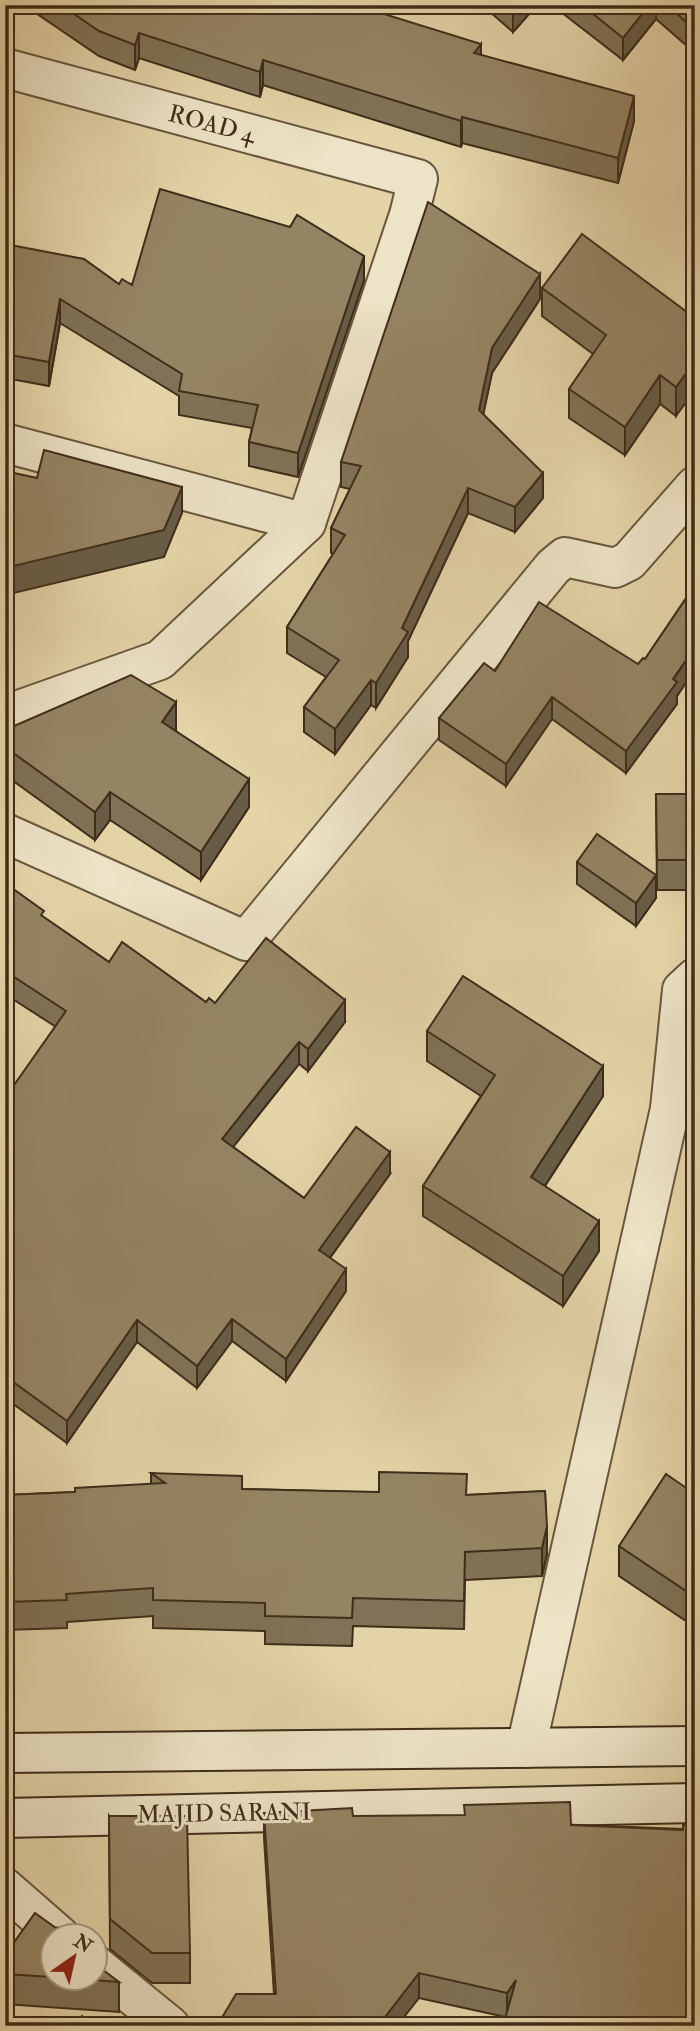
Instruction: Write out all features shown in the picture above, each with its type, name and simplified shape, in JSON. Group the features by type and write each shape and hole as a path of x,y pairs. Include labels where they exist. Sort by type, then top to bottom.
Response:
{"street":[{"name":"ROAD 4","path":"5,68 418,180 410,215 306,523"},
{"path":"5,443 306,523"},
{"path":"5,833 246,941 553,567 565,557 615,568 629,561 695,486"},
{"path":"5,715 160,660 306,523"},
{"path":"526,1748 683,1110 682,990 695,978"},
{"path":"5,1754 695,1746"},
{"name":"MAJID SARANI","path":"5,1818 695,1803"},
{"path":"5,1888 45,1923"},
{"path":"108,1975 170,2026"}],"building":[{"path":"61,5 355,5 481,44 474,53 634,96 618,158 462,117 461,121 263,60 260,72 139,33 135,45 99,31"},
{"path":"582,5 649,5 623,38"},
{"path":"667,5 695,5 695,30"},
{"path":"160,189 290,227 297,215 364,256 298,453 249,442 258,405 179,391 182,374 60,299 49,362 5,354 5,244 84,259 119,284 122,279 132,285"},
{"path":"428,202 540,274 492,348 479,410 543,473 515,507 468,488 402,628 408,632 376,683 371,680 335,729 304,707 339,660 287,627 345,535 331,528 361,466 341,462"},
{"path":"582,234 695,318 695,361 676,387 660,375 625,427 569,389 606,335 542,288"},
{"path":"44,450 182,487 164,530 5,568 5,471 37,478"},
{"path":"695,585 695,647 673,679 677,682 626,751 552,697 506,764 439,718 484,663 495,671 539,602 638,664 645,659"},
{"path":"131,675 176,702 162,722 249,779 201,852 110,792 95,812 5,747 5,730"},
{"path":"656,794 695,794 695,860 657,860"},
{"path":"597,834 656,875 636,903 577,862"},
{"path":"5,883 44,911 41,915 109,962 122,942 206,1002 209,998 215,1003 266,938 345,1000 308,1049 299,1042 222,1139 304,1198 356,1127 390,1152 319,1250 346,1269 286,1359 232,1319 197,1366 137,1320 67,1421 5,1376 5,1098 66,1011 5,971"},
{"path":"463,976 603,1066 531,1177 599,1221 563,1276 423,1186 495,1075 427,1031"},
{"path":"379,1472 467,1474 466,1495 545,1491 547,1526 542,1548 465,1552 464,1601 353,1598 352,1618 265,1616 265,1603 153,1600 153,1588 66,1594 67,1600 5,1602 5,1495 75,1492 75,1488 165,1483 151,1473 242,1476 242,1489 379,1492"},
{"path":"666,1474 695,1494 695,1597 619,1546"},
{"path":"570,1802 571,1825 683,1830 683,1825 695,1825 695,2026 503,2026 516,1980 507,1993 419,1973 378,2026 217,2026 236,1994 276,1994 264,1813 352,1808 353,1816 465,1815 464,1805"},
{"path":"109,1816 187,1816 190,1953 152,1953 110,1919"},
{"path":"35,1913 49,1923 38,1923 38,1976 5,1974 5,1955"},
{"path":"108,1974 119,1982 108,1981"},
{"path":"82,2016 95,2026 75,2026"}]}
